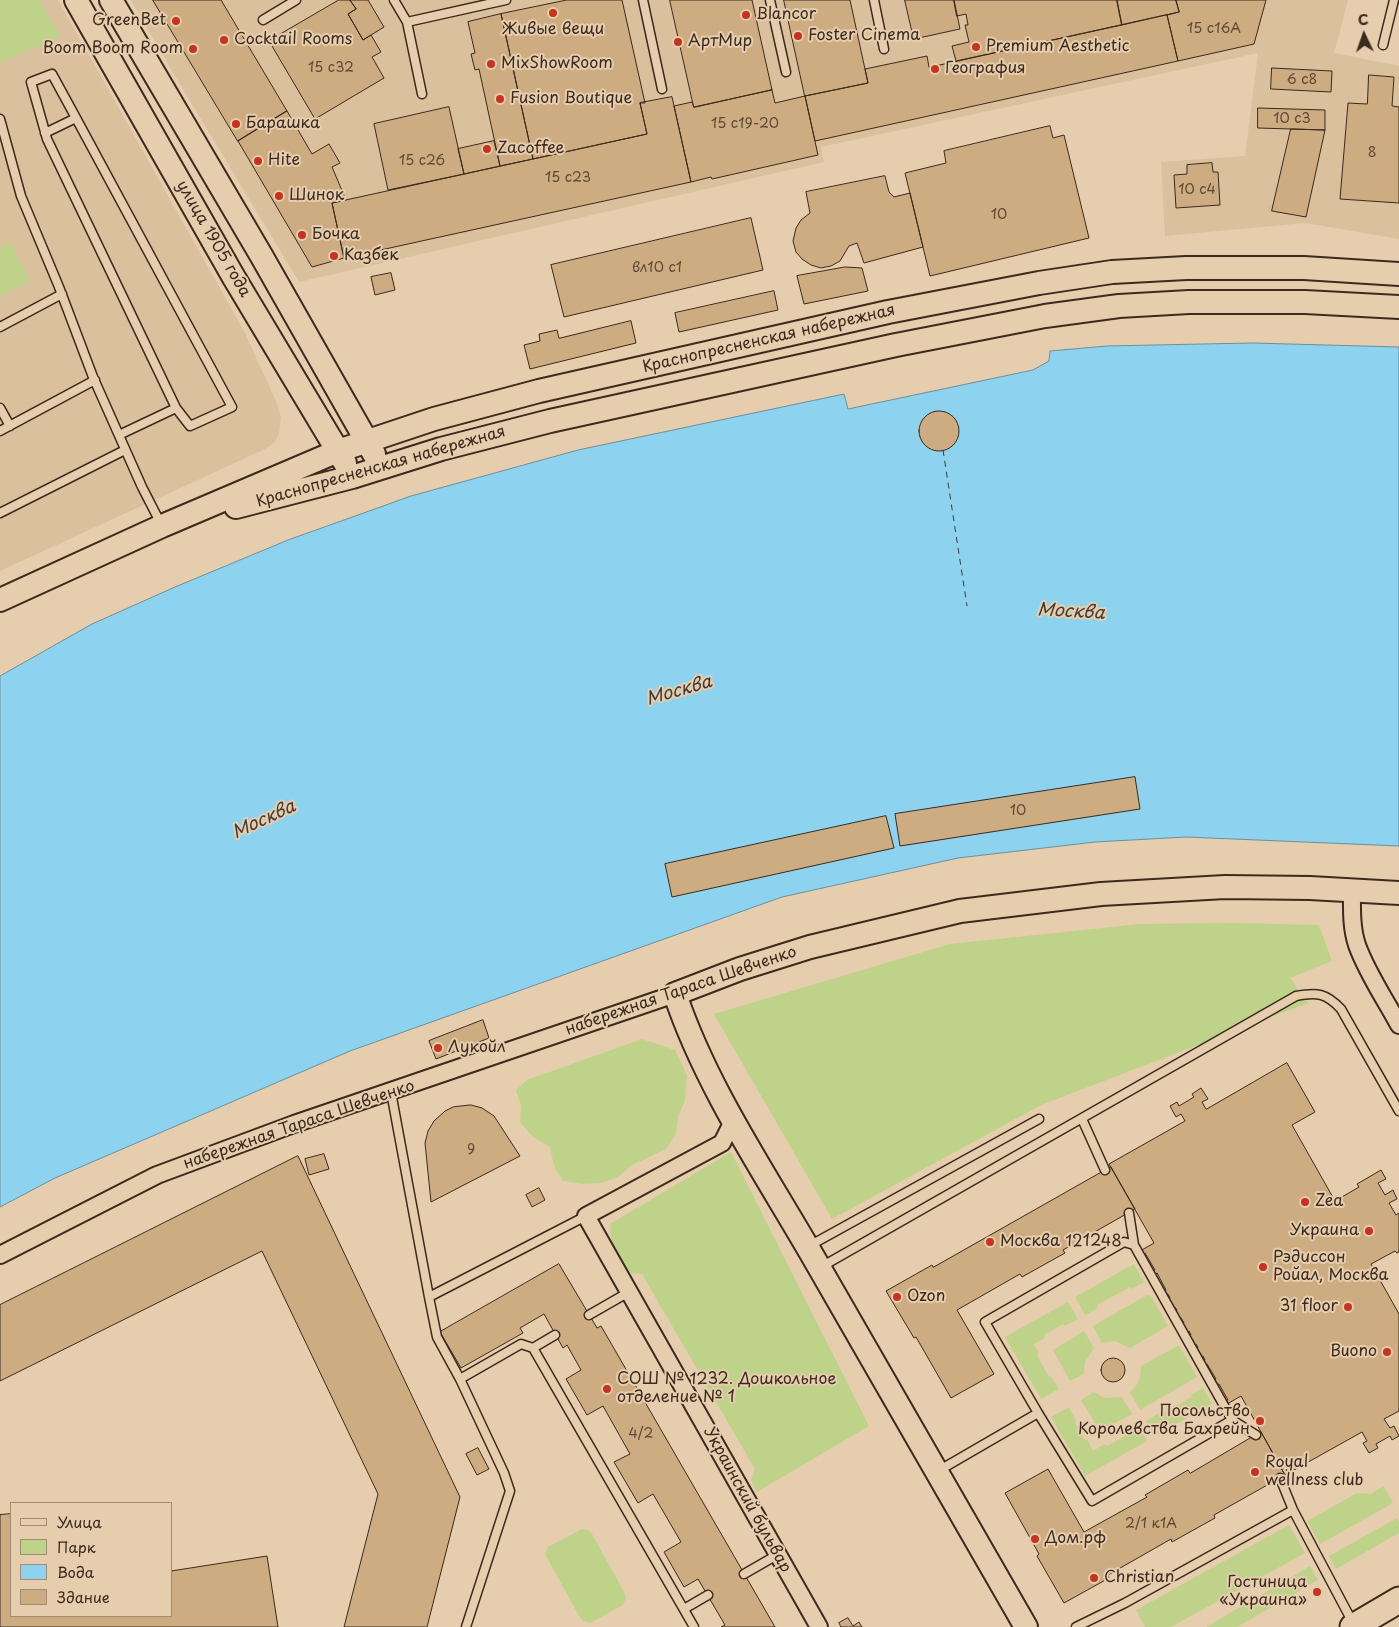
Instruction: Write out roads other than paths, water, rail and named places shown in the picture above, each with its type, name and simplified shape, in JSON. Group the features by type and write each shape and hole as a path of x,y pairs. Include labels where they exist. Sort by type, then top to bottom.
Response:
{"main road":[{"name":"улица 1905 года","path":"76,0 233,276 352,477"},
{"name":"улица 1905 года","path":"111,0 261,255 382,468"},
{"name":"Краснопресненская набережная","path":"0,600 162,526 338,451 434,419 538,391 888,312 1039,283 1112,272 1186,268 1304,268 1399,274"},
{"name":"Краснопресненская набережная","path":"162,526 352,477 457,444 896,345 1045,316 1119,306 1189,302 1305,302 1399,307"},
{"name":"набережная Тараса Шевченко","path":"675,994 740,969 810,947 960,911 1101,894 1225,887 1399,893"},
{"path":"675,994 686,1026 733,1121 808,1247 1026,1627"},
{"path":"1354,1626 1399,1600"}],"street":[{"path":"1352,890 1352,920 1357,944 1367,967 1399,1025"},
{"name":"набережная Тараса Шевченко","path":"0,1254 157,1175 294,1124 675,994"},
{"path":"586,1216 722,1143 733,1121"},
{"name":"Украинский бульвар","path":"586,1216 819,1627"}],"lane":[{"path":"262,20 296,0"},
{"path":"394,0 406,22 422,94"},
{"path":"406,22 506,0"},
{"path":"643,0 662,89"},
{"path":"770,0 786,72"},
{"path":"874,0 884,49"},
{"path":"1382,45 1394,0"},
{"path":"52,74 76,118 232,407 190,426 176,408 45,133 31,82 52,74"},
{"path":"45,133 76,118"},
{"path":"0,119 21,196 95,380 125,450 162,526"},
{"path":"0,327 62,294"},
{"path":"0,431 95,380"},
{"path":"0,408 10,426"},
{"path":"119,435 176,408"},
{"path":"0,513 125,450"},
{"path":"820,1268 1296,996 1309,993 1321,994 1332,1000 1340,1009 1399,1110"},
{"path":"391,1092 437,1338 460,1379 504,1473 510,1491 466,1627"},
{"path":"808,1247 1038,1119"},
{"path":"1082,1119 1105,1170"},
{"path":"1129,1213 1134,1245 1232,1420 1256,1435"},
{"path":"429,1298 586,1216"},
{"path":"1134,1245 1124,1242 985,1322 1092,1501 1232,1420"},
{"path":"589,1315 629,1292"},
{"path":"533,1348 555,1335"},
{"path":"460,1379 521,1344 533,1348 694,1627"},
{"path":"936,1472 1038,1413"},
{"path":"1280,1478 1293,1510 1354,1626"},
{"path":"1076,1627 1124,1603 1293,1510"},
{"path":"744,1574 777,1555"},
{"path":"684,1609 708,1595"}],"water":[{"name":"Москва","path":"1253,343 1399,347 1399,846 1186,837 1095,842 958,858 782,897 350,1051 55,1178 0,1207 0,676 92,624 288,540 411,496 578,450 844,394 848,409 1033,370 1049,361 1050,351 1107,346"}],"place":[{"name":"Живые вещи","path":"553,13"},
{"name":"Blancor","path":"746,15"},
{"name":"GreenBet","path":"176,21"},
{"name":"Foster Cinema","path":"798,36"},
{"name":"Cocktail Rooms","path":"224,40"},
{"name":"АртМир","path":"678,42"},
{"name":"Premium Aesthetic","path":"976,47"},
{"name":"Boom Boom Room","path":"193,49"},
{"name":"MixShowRoom","path":"491,64"},
{"name":"География","path":"935,69"},
{"name":"Fusion Boutique","path":"500,99"},
{"name":"Барашка","path":"236,124"},
{"name":"Zacoffee","path":"487,149"},
{"name":"Hite","path":"258,161"},
{"name":"Шинок","path":"279,196"},
{"name":"Бочка","path":"302,235"},
{"name":"Казбек","path":"334,256"},
{"name":"Лукойл","path":"438,1048"},
{"name":"Zea","path":"1305,1202"},
{"name":"Украина","path":"1369,1231"},
{"name":"Москва 121248","path":"990,1242"},
{"name":"Рэдиссон Ройал, Москва","path":"1263,1267"},
{"name":"Ozon","path":"897,1297"},
{"name":"31 floor","path":"1348,1307"},
{"name":"Buono","path":"1387,1352"},
{"name":"СОШ № 1232. Дошкольное отделение № 1","path":"607,1389"},
{"name":"Посольство Королевства Бахрейн","path":"1260,1421"},
{"name":"Royal wellness club","path":"1255,1472"},
{"name":"Дом.рф","path":"1035,1539"},
{"name":"Christian","path":"1094,1578"},
{"name":"Гостиница «Украина»","path":"1317,1592"}]}
